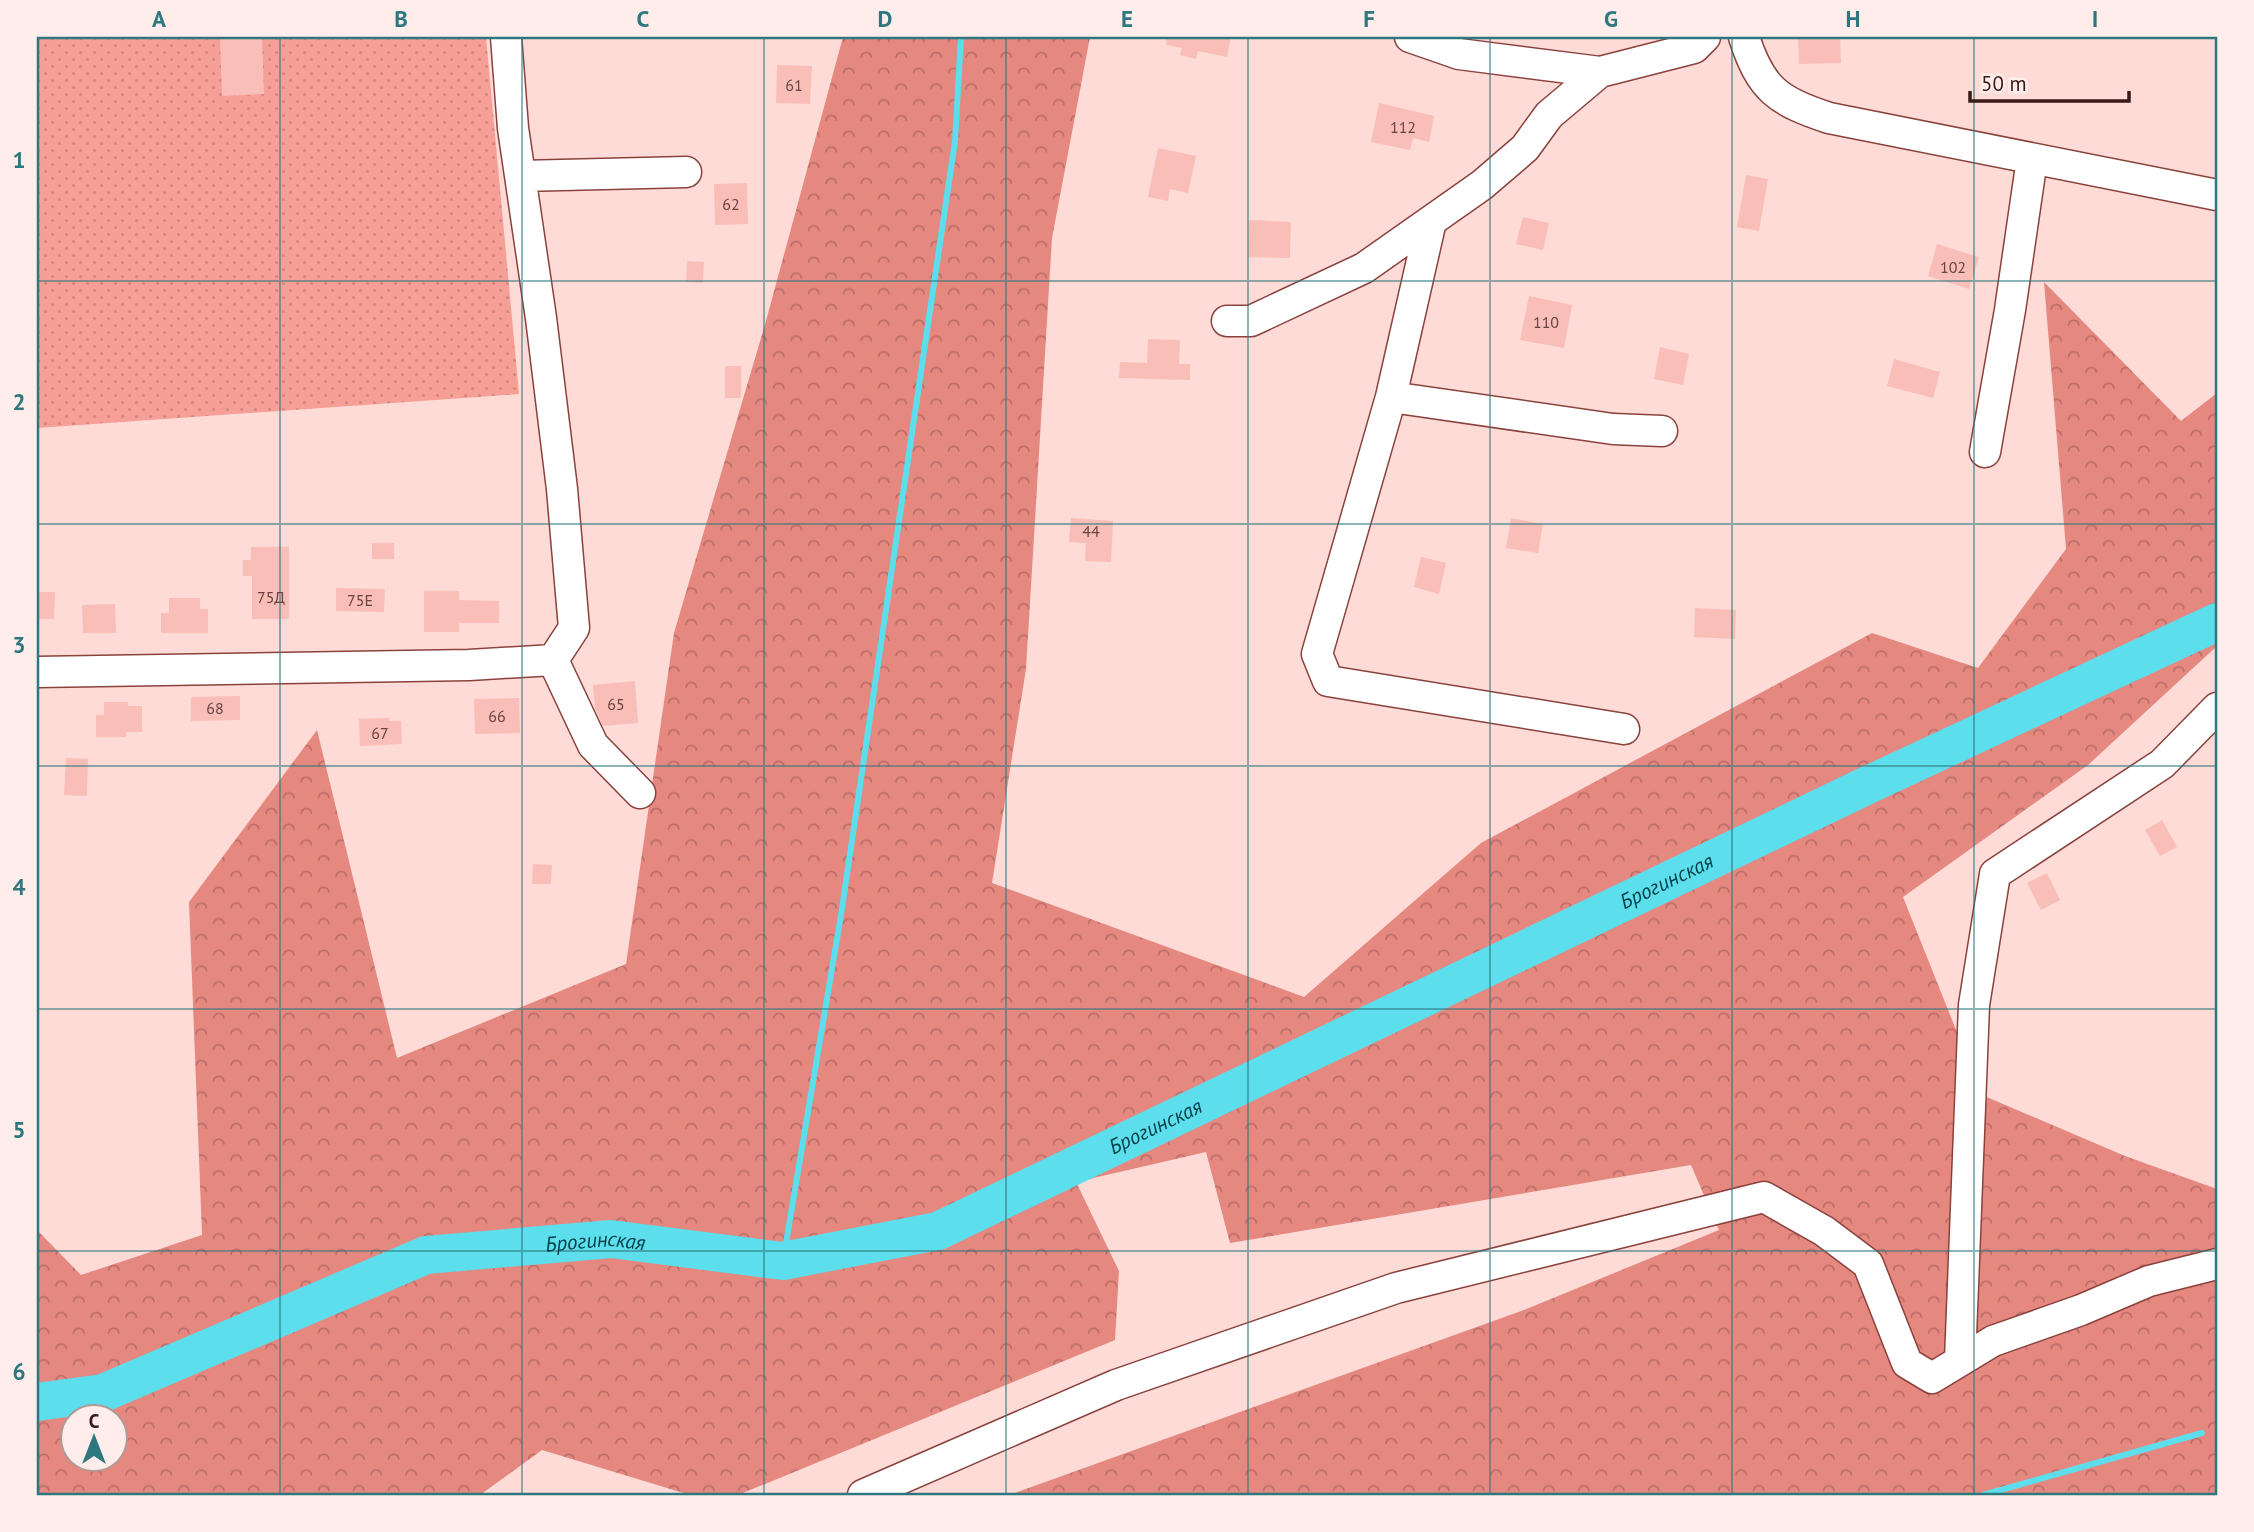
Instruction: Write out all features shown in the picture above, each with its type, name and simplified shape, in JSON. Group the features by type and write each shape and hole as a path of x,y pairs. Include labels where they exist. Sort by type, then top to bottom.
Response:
{"street":[{"path":"506,37 513,128 562,489 573,628 553,660"},
{"path":"1410,37 1459,54 1600,72 1693,48 1705,37"},
{"path":"1744,37 1755,71 1790,105 1829,118 2217,195"},
{"path":"1227,321 1251,321 1364,268 1482,185 1525,148 1549,115 1600,72"},
{"path":"1985,452 2010,310 2032,159"},
{"path":"520,176 687,172"},
{"path":"1431,221 1391,397 1317,654 1328,681 1624,729"},
{"path":"1391,397 1613,429 1662,431"},
{"path":"37,672 553,660"},
{"path":"553,660 593,746 640,793"},
{"path":"1960,1361 1974,1005 1995,874 2162,764 2217,708"},
{"path":"863,1495 1116,1385 1396,1288 1764,1197 1824,1231 1868,1264 1907,1363 1932,1378 1993,1341 2081,1310 2149,1281 2217,1264"}],"shaded area":[{"path":"37,37 486,37 519,394 37,428"}],"green space":[{"path":"843,37 1090,37 1052,238 1026,669 992,883 1304,997 1481,843 1872,633 1978,668 2066,549 2044,282 2181,421 2217,393 2217,646 2088,765 1903,897 1982,1095 2125,1156 2217,1189 2217,1495 1009,1495 1524,1310 1719,1230 1691,1165 1230,1243 1206,1152 1076,1182 1119,1271 1115,1340 738,1495 690,1495 542,1450 480,1495 37,1495 37,1230 81,1275 202,1235 189,902 317,730 397,1058 626,964 674,633 766,321"}],"building":[{"path":"262,37 264,94 222,96 220,39"},
{"path":"1167,37 1231,37 1227,57 1198,51 1196,59 1180,55 1182,48 1166,45"},
{"path":"1798,37 1840,37 1841,63 1799,64"},
{"path":"777,65 812,66 810,104 776,103"},
{"path":"1379,103 1434,116 1429,142 1413,138 1410,150 1371,142"},
{"path":"1158,148 1196,156 1188,193 1170,189 1168,201 1148,197"},
{"path":"1746,175 1768,179 1759,231 1737,227"},
{"path":"747,183 748,224 715,225 714,184"},
{"path":"1523,217 1549,223 1543,250 1516,244"},
{"path":"1249,220 1291,222 1290,258 1248,257"},
{"path":"1937,244 1979,257 1969,289 1928,276"},
{"path":"687,261 704,262 703,283 686,282"},
{"path":"1529,296 1572,305 1564,348 1520,340"},
{"path":"1148,339 1180,340 1179,364 1190,364 1190,380 1119,378 1120,362 1147,363"},
{"path":"1660,347 1689,354 1683,385 1654,379"},
{"path":"1894,359 1940,372 1933,398 1887,386"},
{"path":"725,366 741,366 741,398 725,398"},
{"path":"1071,518 1113,521 1111,562 1085,561 1086,543 1069,542"},
{"path":"1511,518 1543,524 1538,553 1506,548"},
{"path":"372,543 394,543 394,559 372,559"},
{"path":"251,547 289,547 289,619 252,619 252,576 243,576 243,560 251,560"},
{"path":"1421,557 1446,563 1439,594 1414,587"},
{"path":"336,588 385,589 384,612 336,611"},
{"path":"424,591 459,591 459,600 499,601 499,623 459,623 459,632 424,632"},
{"path":"37,592 55,592 54,619 37,619"},
{"path":"169,598 200,598 200,609 208,609 208,633 161,633 161,613 169,613"},
{"path":"115,604 116,633 83,633 82,605"},
{"path":"1695,608 1736,610 1735,639 1694,637"},
{"path":"635,681 638,723 603,726 595,708 593,685"},
{"path":"240,696 240,720 191,721 191,697"},
{"path":"519,698 520,733 475,734 474,699"},
{"path":"104,702 128,702 128,706 142,706 142,732 126,732 126,737 96,737 96,715 104,715"},
{"path":"389,718 389,721 401,721 402,744 360,746 359,719"},
{"path":"66,758 88,759 87,796 64,795"},
{"path":"2162,820 2177,847 2160,856 2145,830"},
{"path":"533,864 552,865 551,884 532,884"},
{"path":"2047,873 2060,900 2041,910 2027,883"}],"waterway":[{"path":"783,1261 841,915 955,141 961,37"},
{"name":"Брогинская","path":"37,1402 103,1393 426,1255 611,1239 783,1261 938,1231 1872,783 2217,622"},
{"path":"1983,1495 2202,1433"}]}
